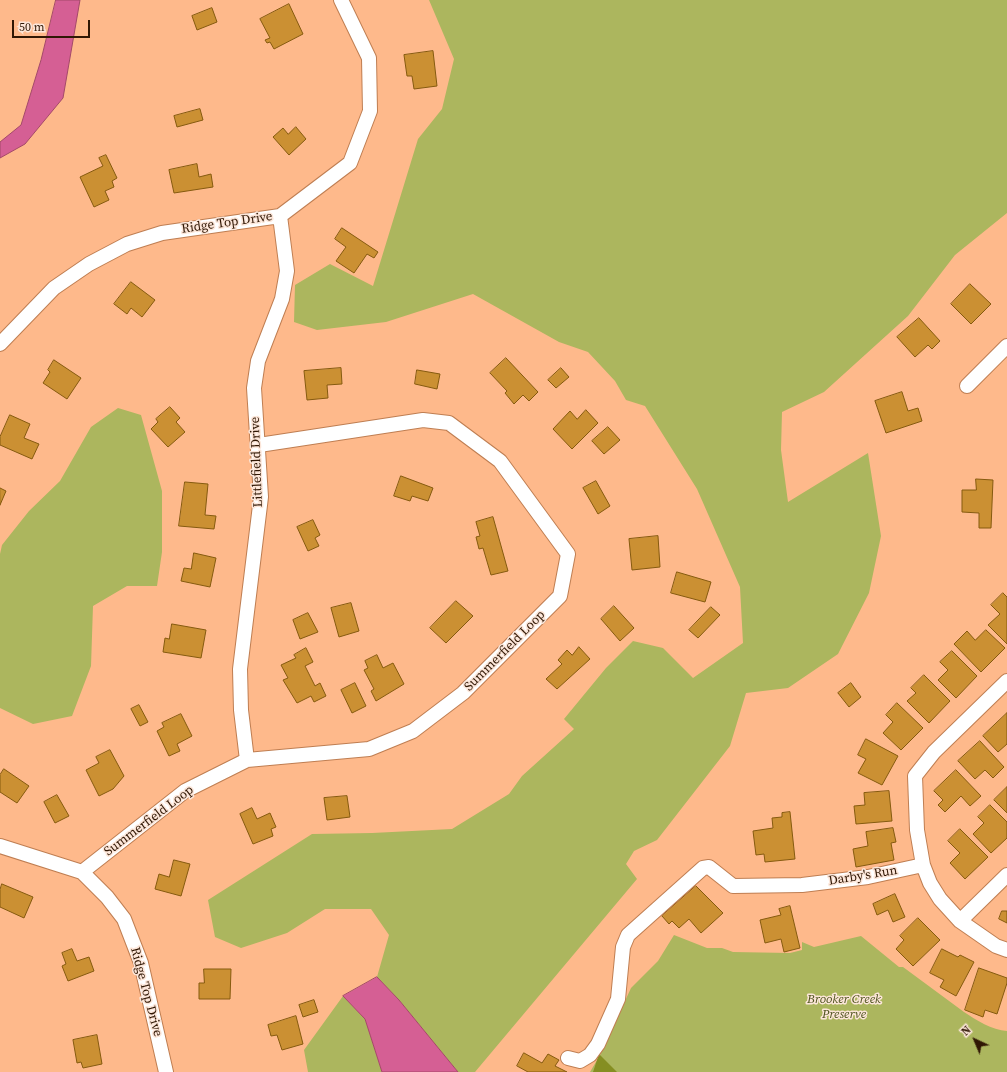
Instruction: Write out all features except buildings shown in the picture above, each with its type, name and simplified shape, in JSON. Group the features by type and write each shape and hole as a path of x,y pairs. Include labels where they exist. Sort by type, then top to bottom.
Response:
{"street":[{"name":"Ridge Top Drive","path":"0,344 54,288 89,264 127,244 162,233 280,216 350,163 370,111 369,58 341,0"},
{"name":"Littlefield Drive","path":"247,760 241,710 240,669 261,497 259,445 254,388 258,361 282,299 287,271 280,216"},
{"path":"967,386 1007,346"},
{"name":"Summerfield Loop","path":"82,872 185,791 247,760 369,748 413,731 463,693 560,596 568,554 500,461 449,423 423,420 259,445"},
{"path":"1007,682 934,752 915,776 917,830 923,865 930,883 940,900 960,921 996,946 1007,950"},
{"name":"Ridge Top Drive","path":"0,846 82,872 107,897 124,919 141,963 166,1072"},
{"name":"Darby's Run","path":"568,1058 580,1061 590,1055 598,1044 618,999 623,947 628,935 703,868 709,867 733,886 802,885 868,877 923,865"},
{"path":"960,921 1007,876"}],"green space":[{"path":"429,0 1007,0 1007,213 955,255 908,316 824,392 782,412 781,450 788,502 868,453 881,536 869,593 838,654 788,688 746,693 730,746 657,840 634,851 626,864 637,879 475,1072 458,1072 399,1000 377,977 389,935 371,909 325,909 287,933 241,948 215,937 208,900 312,834 452,829 509,794 522,776 574,729 564,719 606,668 633,641 663,648 693,678 743,643 740,587 697,489 645,406 626,400 615,381 588,352 559,342 473,294 386,322 317,330 294,322 295,285 330,264 373,286 418,139 442,109 454,59"},
{"path":"118,408 141,415 162,491 162,552 157,586 127,586 93,606 91,666 72,716 33,724 0,708 0,554 2,545 29,511 60,481 91,427"},
{"name":"Brooker Creek Preserve","path":"674,935 707,948 722,948 733,952 790,953 802,950 802,942 814,947 861,936 899,967 903,967 969,1015 990,1027 1007,1031 1007,1072 590,1072 600,1055 631,988 658,961"},
{"path":"343,996 365,1019 382,1072 308,1072 304,1050"},
{"path":"599,1054 617,1072 593,1072"}],"shaded area":[{"path":"56,0 80,0 63,98 25,144 0,158 0,142 21,125 41,60"},
{"path":"377,977 399,1000 458,1072 382,1072 365,1019 343,996"}]}
